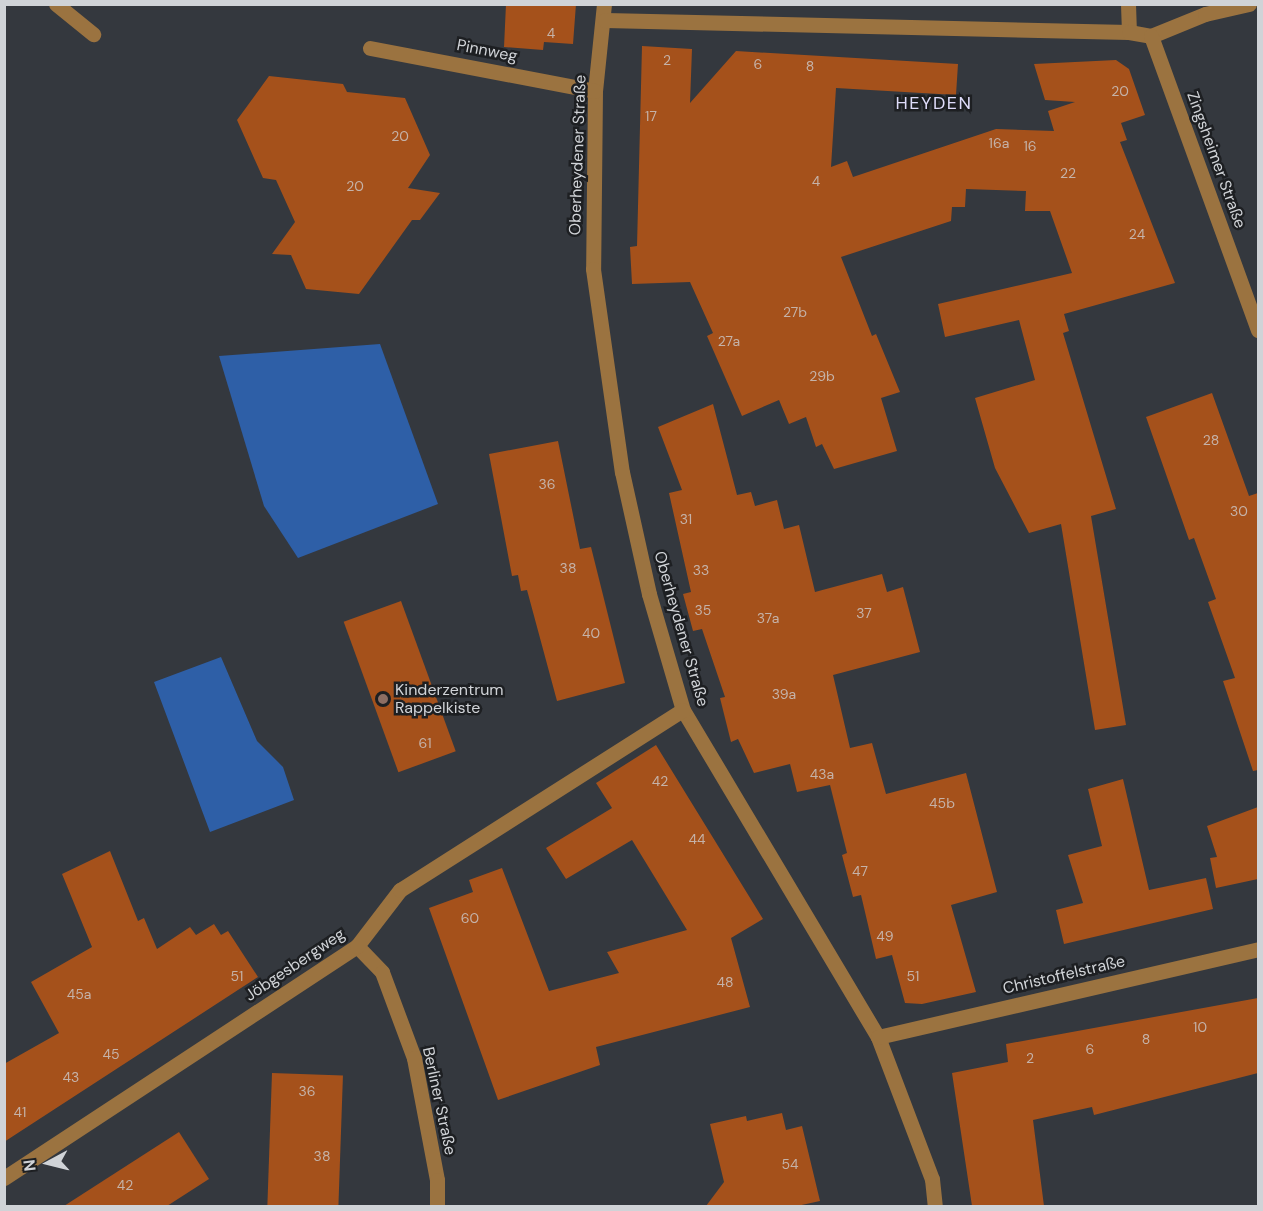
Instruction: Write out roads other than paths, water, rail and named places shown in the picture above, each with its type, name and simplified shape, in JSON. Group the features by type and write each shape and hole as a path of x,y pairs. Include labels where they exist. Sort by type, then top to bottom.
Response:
{"street":[{"path":"56,4 93,34"},
{"path":"1128,4 1129,32"},
{"path":"604,12 1129,32 1151,36 1205,14 1249,4"},
{"name":"Oberheydener Straße","path":"604,12 596,91 593,269 622,472 649,594 683,710 878,1036 932,1179 935,1206"},
{"name":"Zingsheimer Straße","path":"1151,36 1258,330"},
{"name":"Pinnweg","path":"370,48 596,91"},
{"name":"Jöbgesbergweg","path":"4,1178 357,946 400,890 683,710"},
{"name":"Berliner Straße","path":"357,946 382,972 414,1058 437,1180 437,1206"},
{"name":"Christoffelstraße","path":"878,1036 1258,949"}],"place":[{"name":"Kinderzentrum Rappelkiste","path":"383,699"}],"district":[{"name":"HEYDEN","path":"934,103"}]}
